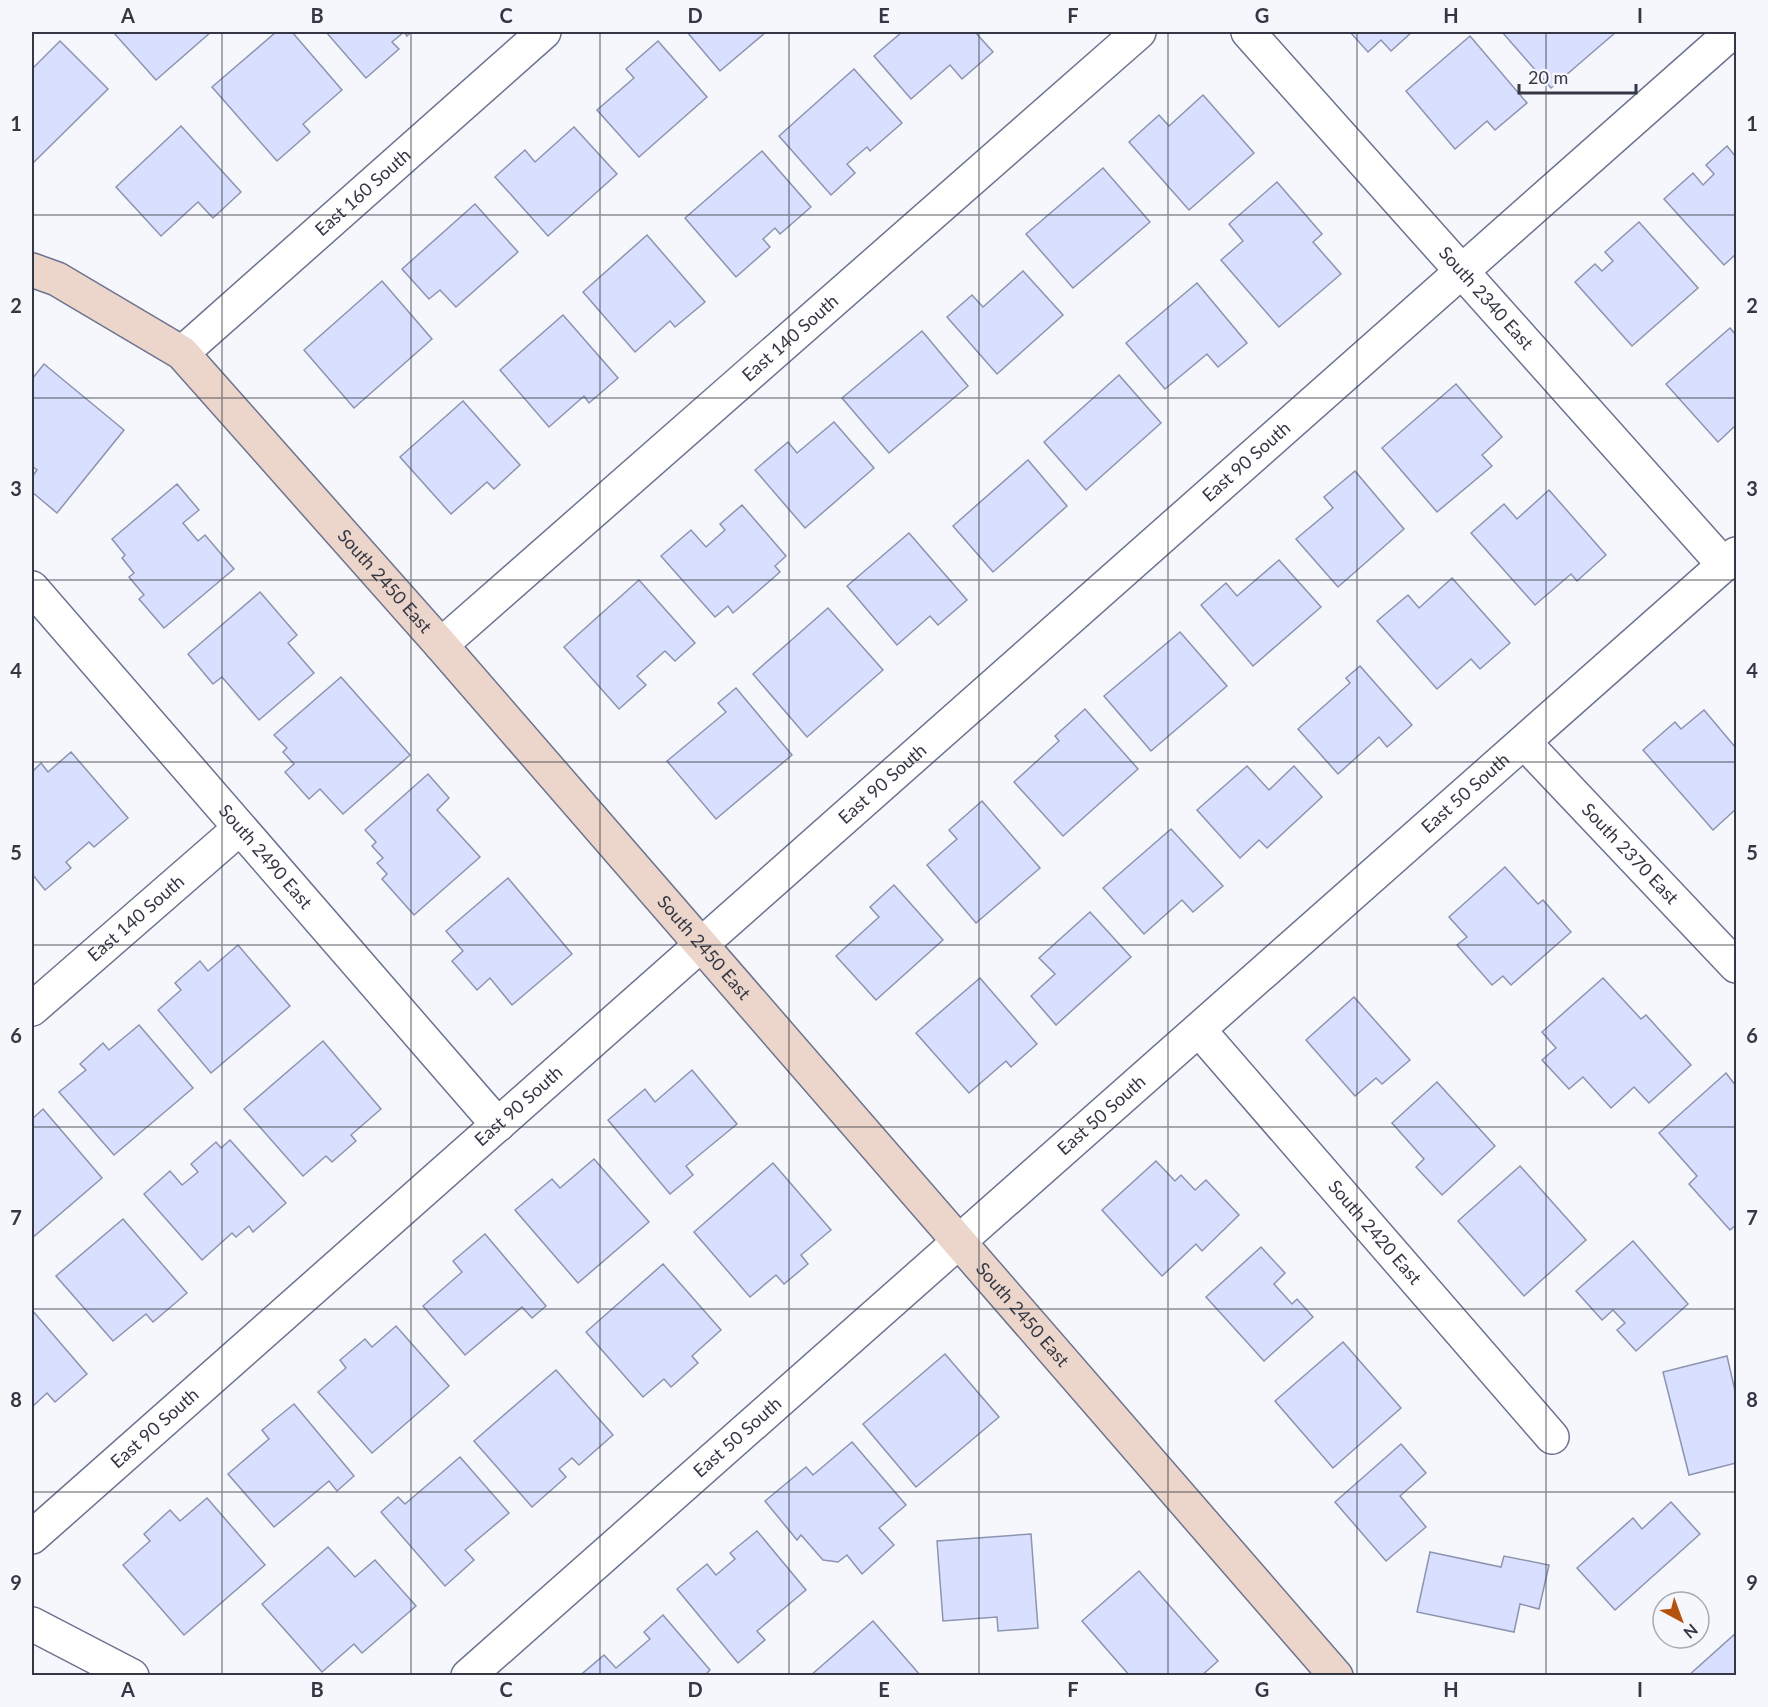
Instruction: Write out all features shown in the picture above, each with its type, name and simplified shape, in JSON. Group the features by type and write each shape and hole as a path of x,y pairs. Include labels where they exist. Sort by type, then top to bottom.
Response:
{"street":[{"name":"East 160 South","path":"182,353 544,32"},
{"name":"East 140 South","path":"441,645 1139,32"},
{"name":"South 2340 East","path":"1248,32 1462,272 1730,560"},
{"name":"East 90 South","path":"32,1537 1732,32"},
{"name":"South 2450 East","path":"32,270 57,279 182,353 441,645 1336,1676"},
{"name":"East 50 South","path":"468,1676 1730,560"},
{"name":"South 2490 East","path":"32,588 498,1125"},
{"name":"South 2370 East","path":"1524,742 1737,966"},
{"name":"East 140 South","path":"32,1009 240,828"},
{"name":"South 2420 East","path":"1199,1030 1552,1437"},
{"path":"32,1624 132,1676"}],"building":[{"path":"113,32 211,32 156,80"},
{"path":"276,32 292,32 342,90 303,124 310,132 277,161 212,87"},
{"path":"326,32 404,32 392,42 399,49 366,78"},
{"path":"687,32 766,32 720,71"},
{"path":"902,32 975,32 993,52 962,79 950,65 911,99 874,56"},
{"path":"1350,32 1412,32 1391,51 1381,40 1368,52"},
{"path":"1502,32 1616,32 1551,88"},
{"path":"1470,36 1527,103 1495,130 1487,121 1455,149 1406,91"},
{"path":"60,41 108,89 32,164 32,69"},
{"path":"658,41 707,97 639,157 597,110 634,78 626,69"},
{"path":"854,69 902,123 870,151 867,147 847,164 855,173 831,195 779,136"},
{"path":"1203,95 1254,153 1189,210 1129,142 1159,115 1169,126"},
{"path":"181,126 241,192 213,218 198,202 161,236 116,187"},
{"path":"574,127 617,174 548,236 495,177 525,150 535,162"},
{"path":"1727,146 1736,157 1736,254 1724,265 1664,199 1693,173 1703,185 1714,174 1706,165"},
{"path":"762,151 811,207 780,234 775,228 763,239 770,247 736,277 685,218"},
{"path":"1103,168 1150,222 1073,288 1026,234"},
{"path":"1277,182 1322,234 1313,242 1341,274 1279,327 1221,260 1243,241 1229,224"},
{"path":"475,204 518,252 456,307 440,290 429,299 402,269"},
{"path":"1639,222 1698,288 1632,346 1575,282 1595,264 1602,271 1613,261 1605,252"},
{"path":"647,235 705,302 675,327 670,321 635,352 583,292"},
{"path":"1023,271 1063,315 997,374 947,317 972,295 983,307"},
{"path":"382,281 432,339 354,408 304,350"},
{"path":"1197,283 1247,343 1218,367 1207,354 1165,389 1126,343"},
{"path":"563,315 618,378 589,403 584,396 549,427 500,370"},
{"path":"1730,328 1736,335 1736,425 1718,442 1666,384"},
{"path":"922,331 968,386 889,453 842,398"},
{"path":"44,364 124,430 57,513 32,492 32,477 37,470 32,466 32,379"},
{"path":"1119,375 1161,423 1086,490 1044,442"},
{"path":"1456,384 1502,437 1482,455 1492,466 1437,512 1382,448"},
{"path":"463,401 520,465 494,489 487,482 451,514 400,457"},
{"path":"834,422 874,468 805,528 755,470 788,442 797,453"},
{"path":"1028,460 1067,506 993,572 953,526"},
{"path":"1355,471 1404,529 1338,587 1296,539 1333,508 1324,497"},
{"path":"177,484 199,510 183,523 198,541 205,535 234,569 164,628 139,599 144,595 129,577 134,573 122,558 125,555 112,539"},
{"path":"1549,490 1606,555 1577,581 1571,574 1535,605 1471,533 1504,504 1517,519"},
{"path":"742,505 786,556 775,566 780,572 733,613 728,606 715,617 661,556 691,530 706,547 725,530 720,524"},
{"path":"909,533 967,600 938,625 930,616 897,645 847,586"},
{"path":"1279,560 1321,607 1253,666 1201,605 1226,583 1237,596"},
{"path":"1452,578 1510,643 1480,669 1471,659 1437,689 1377,621 1408,595 1419,608"},
{"path":"639,580 695,643 675,661 665,651 637,676 646,685 619,709 564,647"},
{"path":"260,592 297,635 288,643 314,673 259,720 222,677 213,684 188,654"},
{"path":"828,608 883,670 807,737 753,674"},
{"path":"1180,632 1227,686 1151,751 1104,696"},
{"path":"1360,666 1412,725 1387,747 1379,737 1338,774 1298,729 1350,683 1346,678"},
{"path":"341,677 410,755 343,814 320,789 309,799 285,772 294,764 283,752 287,748 274,735"},
{"path":"736,688 792,755 716,819 667,761 726,712 718,703"},
{"path":"1085,709 1138,769 1063,836 1014,782 1059,741 1055,736"},
{"path":"1704,710 1736,748 1736,809 1713,830 1643,750 1675,722 1681,729"},
{"path":"71,752 128,818 94,847 89,842 66,862 71,868 45,890 32,874 32,772 41,763 48,772"},
{"path":"1247,766 1269,790 1294,766 1322,797 1267,848 1259,840 1240,858 1197,810"},
{"path":"428,774 449,798 437,810 480,857 414,915 382,879 387,874 377,863 383,858 372,846 376,842 365,830"},
{"path":"982,801 1040,868 976,923 927,865 957,839 949,830"},
{"path":"1171,829 1223,886 1193,912 1182,900 1144,934 1103,888"},
{"path":"1505,867 1538,904 1543,900 1571,932 1511,985 1503,976 1492,985 1457,945 1467,937 1449,917"},
{"path":"508,878 572,954 512,1005 490,978 477,990 452,961 463,951 446,931"},
{"path":"894,885 943,940 876,1000 836,956 879,917 870,907"},
{"path":"1090,912 1131,957 1056,1025 1031,996 1055,974 1039,958"},
{"path":"238,945 290,1006 211,1073 158,1010 181,990 175,983 200,961 208,971"},
{"path":"980,978 1037,1044 1011,1067 1006,1061 969,1093 916,1033"},
{"path":"1603,978 1641,1019 1646,1015 1691,1065 1649,1103 1634,1087 1611,1108 1583,1077 1569,1089 1542,1060 1556,1048 1542,1032"},
{"path":"1354,997 1410,1060 1382,1084 1376,1078 1355,1096 1306,1040"},
{"path":"139,1025 193,1088 114,1155 59,1092 86,1070 80,1064 103,1043 109,1050"},
{"path":"323,1041 381,1109 351,1135 356,1141 332,1162 326,1156 303,1176 244,1109"},
{"path":"692,1070 737,1124 686,1166 693,1175 670,1194 608,1120 645,1089 655,1102"},
{"path":"1726,1073 1736,1086 1736,1225 1730,1230 1689,1184 1697,1176 1659,1133"},
{"path":"1437,1082 1495,1146 1442,1195 1416,1167 1424,1159 1392,1123"},
{"path":"43,1109 102,1178 32,1238 32,1119"},
{"path":"230,1140 286,1203 253,1232 249,1226 236,1237 232,1233 202,1260 144,1194 170,1171 182,1185 198,1172 191,1164 216,1142 221,1148"},
{"path":"594,1159 649,1222 578,1283 515,1210 552,1179 560,1188"},
{"path":"1156,1161 1175,1181 1181,1175 1195,1190 1206,1180 1239,1215 1202,1251 1196,1244 1162,1276 1102,1210"},
{"path":"773,1163 831,1230 801,1255 808,1264 784,1284 776,1275 750,1297 694,1232"},
{"path":"1520,1166 1586,1240 1524,1296 1458,1221"},
{"path":"123,1219 187,1293 153,1322 146,1314 113,1341 56,1276"},
{"path":"485,1234 546,1306 532,1318 522,1307 465,1355 423,1306 462,1272 453,1261"},
{"path":"1633,1241 1688,1304 1636,1351 1617,1330 1625,1323 1613,1310 1602,1320 1576,1291"},
{"path":"1261,1247 1285,1273 1274,1284 1292,1304 1297,1299 1313,1317 1264,1361 1206,1297"},
{"path":"663,1264 721,1330 692,1356 698,1363 671,1387 664,1379 643,1397 586,1332"},
{"path":"32,1310 87,1374 55,1402 47,1393 32,1407"},
{"path":"396,1326 449,1386 372,1453 318,1392 346,1368 340,1360 365,1339 372,1347"},
{"path":"1343,1342 1401,1408 1333,1468 1275,1401"},
{"path":"945,1354 999,1417 916,1487 863,1424"},
{"path":"1727,1356 1736,1395 1736,1463 1689,1475 1663,1372"},
{"path":"556,1370 613,1435 579,1465 572,1458 559,1469 566,1477 532,1507 474,1441"},
{"path":"294,1404 354,1476 337,1491 329,1481 274,1527 228,1474 269,1439 262,1430"},
{"path":"852,1442 906,1505 879,1528 894,1545 862,1574 847,1555 838,1562 823,1560 801,1535 797,1540 765,1501 806,1467 813,1475"},
{"path":"1401,1444 1426,1473 1400,1496 1426,1527 1386,1561 1335,1502"},
{"path":"460,1457 509,1513 465,1550 474,1560 445,1586 381,1512 398,1497 405,1504"},
{"path":"207,1498 265,1565 184,1635 123,1565 150,1541 144,1534 170,1510 180,1521"},
{"path":"1671,1502 1700,1534 1615,1610 1577,1568 1633,1518 1642,1529"},
{"path":"757,1531 806,1590 757,1631 765,1640 738,1663 677,1589 707,1564 716,1575 735,1559 730,1553"},
{"path":"1031,1534 1038,1628 998,1631 997,1617 943,1621 937,1541"},
{"path":"328,1547 355,1577 375,1560 416,1606 362,1653 354,1644 322,1672 262,1604"},
{"path":"1430,1552 1501,1567 1504,1556 1549,1565 1539,1609 1520,1604 1514,1632 1417,1612"},
{"path":"1139,1571 1218,1661 1201,1676 1130,1676 1082,1621"},
{"path":"663,1615 710,1670 704,1676 585,1676 583,1673 604,1655 616,1668 650,1639 644,1632"},
{"path":"873,1621 921,1676 810,1676"},
{"path":"1736,1633 1736,1676 1688,1676"}]}
